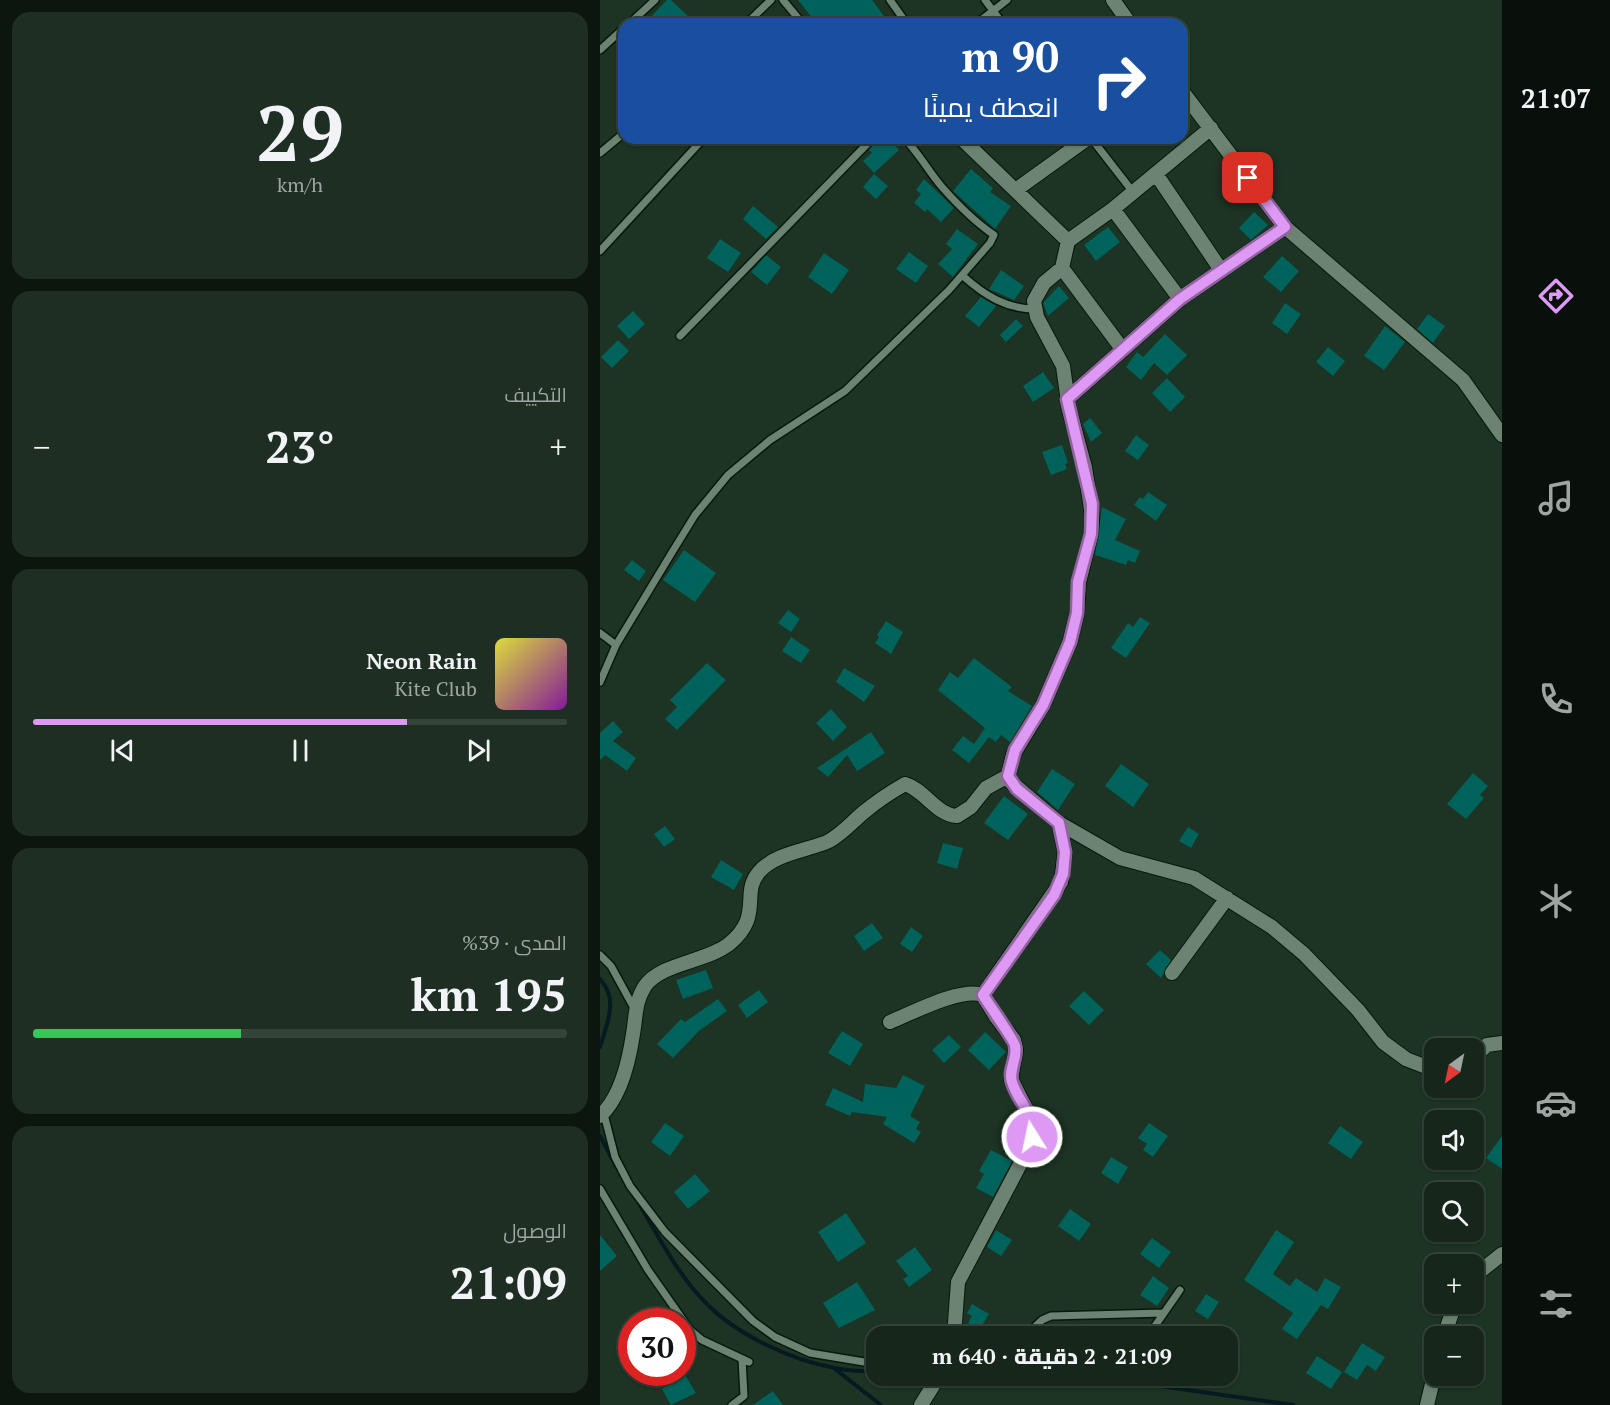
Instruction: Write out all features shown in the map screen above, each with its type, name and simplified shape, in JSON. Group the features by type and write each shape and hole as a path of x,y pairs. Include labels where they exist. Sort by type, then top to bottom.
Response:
{"street":[{"path":"1113,0 1122,18"},
{"path":"1188,99 1285,227 1463,380 1502,435"},
{"path":"602,1115 611,1106 622,1077 633,1036 635,1011 639,997 650,979 714,954 737,937 750,916 753,881 765,866 830,840 864,812 905,784 922,792 938,808 957,816 971,807 986,788 1008,776 1015,750 1043,705 1070,642 1077,613 1078,582 1091,534 1092,504 1067,399 1063,366 1035,309 1034,301 1040,289 1062,268 1068,242 1113,209 1211,128"},
{"path":"968,144 1017,189 1068,242"},
{"path":"1017,189 1081,144"},
{"path":"1156,174 1221,270"},
{"path":"1113,209 1180,299"},
{"path":"1067,399 1180,299 1285,227"},
{"path":"1062,268 1123,350"},
{"path":"1008,776 1017,789 1059,823 1120,858 1188,876 1272,927 1304,954 1358,1010 1383,1042 1406,1059 1424,1066"},
{"path":"983,995 1061,882 1065,852 1059,823"},
{"path":"1172,973 1227,898"},
{"path":"890,1022 971,992 983,995 991,1011 1014,1040 1016,1050 1011,1079 1033,1123 1026,1153 958,1282 955,1326"},
{"path":"1484,1049 1502,1043"},
{"path":"1484,1268 1502,1254"},
{"path":"921,1405 933,1386"},
{"path":"1427,1405 1432,1386"}],"lane":[{"path":"636,18 655,0"},
{"path":"752,18 771,0"},
{"path":"783,0 798,18"},
{"path":"890,0 903,18"},
{"path":"986,0 998,18"},
{"path":"984,18 1007,0"},
{"path":"600,49 618,33"},
{"path":"600,153 618,138"},
{"path":"600,251 698,144"},
{"path":"680,336 867,144"},
{"path":"600,682 616,645 695,515 728,475 770,440 845,391 963,276 994,235 976,222 942,186 910,144"},
{"path":"1094,144 1133,192"},
{"path":"963,276 1000,302 1018,309 1035,309"},
{"path":"600,633 616,645"},
{"path":"600,955 611,966 635,1011"},
{"path":"602,1115 615,1157 630,1186 665,1232 753,1320 776,1337 810,1353 866,1362"},
{"path":"600,1189 648,1270 690,1330 702,1340 745,1361 744,1396 732,1405"},
{"path":"1155,1326 1180,1290"},
{"path":"1036,1326 1051,1316 1164,1312"}],"building":[{"path":"667,0 671,0 690,18 650,18"},
{"path":"798,0 872,0 886,18 812,18"},
{"path":"874,144 894,144 899,150 874,173 863,161 872,153 869,150"},
{"path":"971,169 993,188 990,192 1011,206 995,229 953,191"},
{"path":"874,174 888,186 876,199 863,187"},
{"path":"924,179 954,208 941,222 927,209 925,212 914,203 921,194 916,190"},
{"path":"753,206 778,227 766,239 743,219"},
{"path":"1254,212 1268,225 1251,240 1239,228"},
{"path":"1108,227 1120,242 1096,261 1084,245"},
{"path":"957,229 978,244 953,277 938,264 952,249 946,244"},
{"path":"720,239 741,253 728,272 707,258"},
{"path":"909,252 928,266 916,283 896,269"},
{"path":"824,253 849,270 832,294 808,277"},
{"path":"766,255 781,267 767,285 751,272"},
{"path":"1282,256 1299,271 1281,292 1263,277"},
{"path":"1001,270 1024,286 1014,300 989,289"},
{"path":"1059,286 1069,298 1048,316 1043,303"},
{"path":"981,297 996,306 979,327 965,316"},
{"path":"1285,303 1301,314 1287,334 1272,323"},
{"path":"633,311 645,324 629,339 617,326"},
{"path":"1428,314 1445,326 1433,343 1417,329"},
{"path":"1016,319 1023,326 1006,342 1000,335"},
{"path":"1385,326 1405,342 1384,370 1364,356"},
{"path":"1165,334 1187,355 1167,375 1154,363 1141,380 1126,367 1137,352 1143,357"},
{"path":"618,340 629,351 612,368 601,357"},
{"path":"1328,347 1345,361 1333,376 1316,362"},
{"path":"1043,372 1054,388 1033,402 1023,386"},
{"path":"1167,378 1185,397 1170,412 1152,393"},
{"path":"1090,418 1102,433 1091,442 1083,424"},
{"path":"1136,435 1149,445 1138,460 1125,451"},
{"path":"1062,445 1068,463 1065,464 1067,469 1051,475 1042,452"},
{"path":"1148,492 1167,505 1156,521 1134,505"},
{"path":"1102,507 1126,519 1115,540 1140,551 1135,563 1128,560 1126,565 1095,555"},
{"path":"684,550 716,573 695,602 663,580"},
{"path":"632,560 646,571 639,581 624,570"},
{"path":"788,610 800,619 791,632 778,623"},
{"path":"1140,617 1150,623 1126,658 1111,648 1128,623 1133,627"},
{"path":"886,621 903,632 891,654 875,643"},
{"path":"791,637 810,650 801,663 782,651"},
{"path":"974,658 1012,687 1008,691 1032,706 1010,742 1001,735 996,742 989,737 969,763 952,750 963,736 974,744 985,728 938,690 950,672 958,678"},
{"path":"707,663 726,680 677,730 665,719 677,707 670,700"},
{"path":"844,668 875,686 864,702 836,682"},
{"path":"831,709 847,727 833,741 816,723"},
{"path":"613,721 623,732 613,741 636,758 627,771 605,755 600,760 600,733"},
{"path":"871,732 885,753 857,771 847,755 828,777 817,768"},
{"path":"1121,764 1149,784 1133,807 1105,786"},
{"path":"1052,769 1075,784 1058,810 1037,792"},
{"path":"1473,773 1488,786 1480,795 1484,798 1466,819 1447,804"},
{"path":"1004,796 1028,814 1008,840 984,823"},
{"path":"665,826 675,839 664,847 654,834"},
{"path":"1188,827 1199,834 1191,848 1179,841"},
{"path":"943,843 963,848 957,869 937,863"},
{"path":"721,860 743,874 734,890 711,877"},
{"path":"872,923 883,938 864,951 854,936"},
{"path":"911,927 923,936 912,952 900,944"},
{"path":"1160,950 1171,960 1161,978 1146,964"},
{"path":"706,970 713,988 683,999 676,980"},
{"path":"759,990 768,1002 747,1018 738,1005"},
{"path":"1084,991 1104,1010 1089,1025 1069,1006"},
{"path":"718,999 727,1011 699,1031 673,1058 657,1044 681,1019 685,1022"},
{"path":"842,1031 863,1044 850,1066 828,1053"},
{"path":"985,1032 1006,1052 989,1070 968,1050"},
{"path":"949,1035 961,1047 944,1063 932,1050"},
{"path":"903,1075 925,1086 910,1116 920,1122 916,1129 921,1132 914,1143 883,1124 887,1117 852,1112 850,1116 825,1105 833,1088 863,1102 865,1084 896,1088"},
{"path":"665,1123 684,1136 670,1156 651,1142"},
{"path":"1149,1123 1168,1136 1153,1157 1143,1150 1147,1144 1138,1138"},
{"path":"1340,1126 1363,1142 1351,1159 1328,1143"},
{"path":"1502,1136 1502,1169 1486,1158"},
{"path":"991,1150 1012,1161 993,1197 976,1188 984,1174 979,1171"},
{"path":"1111,1157 1128,1167 1118,1184 1101,1173"},
{"path":"695,1174 710,1191 688,1209 674,1192"},
{"path":"1070,1209 1091,1224 1079,1241 1058,1226"},
{"path":"846,1213 866,1243 838,1262 818,1232"},
{"path":"996,1230 1012,1240 1001,1256 987,1247"},
{"path":"1276,1230 1294,1242 1273,1274 1290,1286 1296,1278 1317,1292 1325,1278 1341,1287 1328,1309 1321,1305 1297,1339 1282,1329 1293,1313 1244,1280"},
{"path":"600,1235 617,1256 600,1271"},
{"path":"1152,1238 1171,1252 1159,1268 1140,1254"},
{"path":"915,1247 932,1270 909,1287 903,1279 908,1276 896,1261"},
{"path":"1153,1276 1169,1288 1157,1306 1140,1295"},
{"path":"857,1282 875,1310 839,1328 823,1303"},
{"path":"1206,1294 1219,1302 1208,1319 1195,1311"},
{"path":"972,1304 989,1314 982,1326 973,1326 968,1323 972,1316 967,1313"},
{"path":"1362,1343 1385,1357 1376,1371 1367,1365 1357,1380 1344,1372"},
{"path":"1317,1356 1342,1372 1331,1389 1306,1373"},
{"path":"667,1386 692,1386 696,1393 671,1405 662,1389"},
{"path":"773,1391 783,1405 753,1405"}],"waterway":[{"path":"600,979 606,987 610,1003 610,1012 600,1047"},
{"path":"600,1136 617,1168"},
{"path":"637,1200 686,1280 706,1303 733,1326 749,1336 801,1359 840,1369 866,1371"},
{"path":"835,1369 881,1405"},
{"path":"1160,1386 1293,1405"}],"route":[{"path":"1032,1137 1033,1123 1011,1079 1010,1073 1016,1050 1014,1040 991,1011 983,995 1054,895 1063,874 1065,852 1059,823 1017,789 1008,776 1015,750 1043,705 1070,642 1077,613 1078,582 1091,534 1092,504 1067,399 1180,299 1285,227 1248,178"}]}
